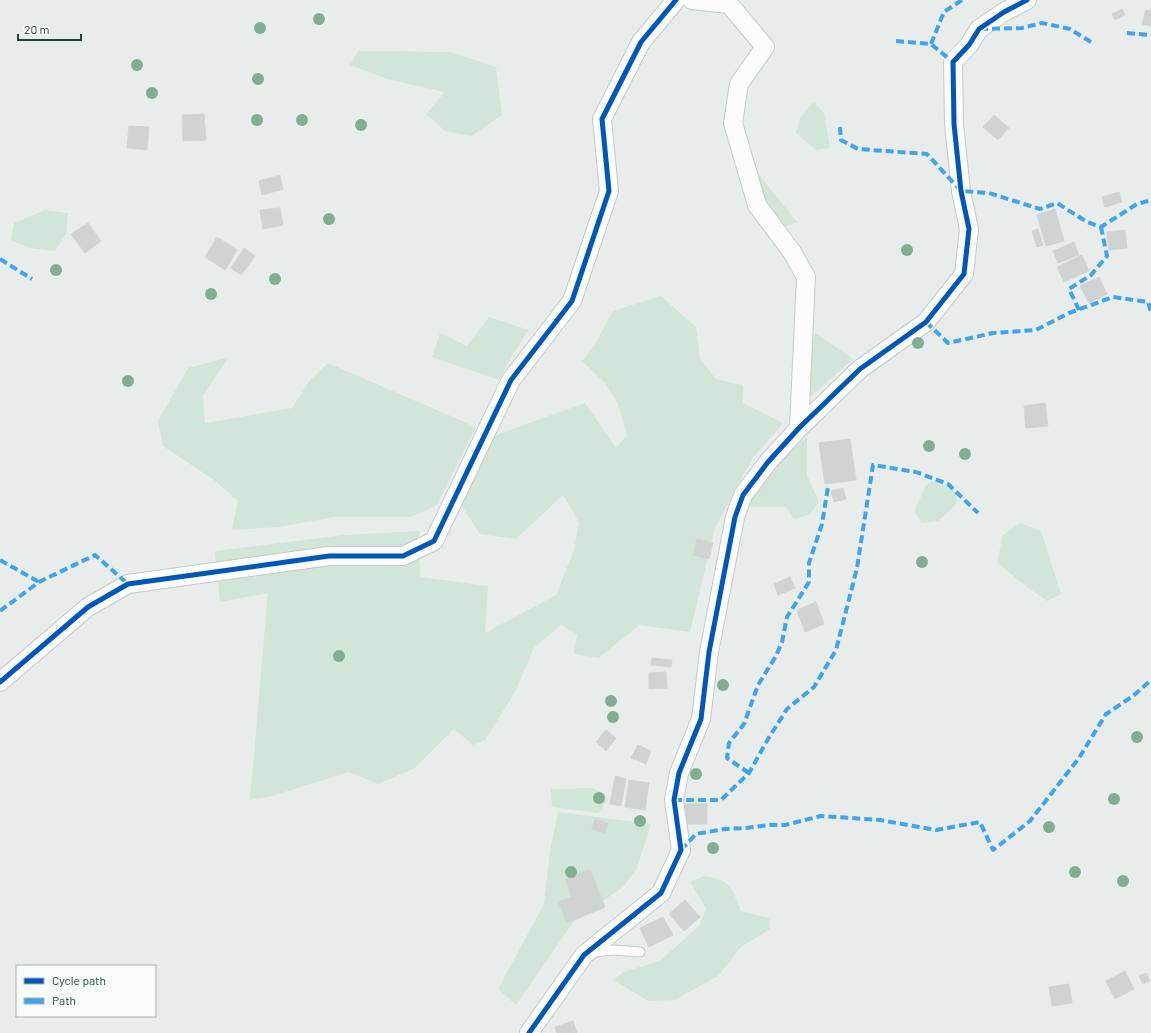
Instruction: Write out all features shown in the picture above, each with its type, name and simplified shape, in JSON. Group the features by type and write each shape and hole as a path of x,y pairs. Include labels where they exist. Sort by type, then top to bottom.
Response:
{"street":[{"path":"0,682 88,607 128,584 329,556 403,556 434,541 511,380 572,301 610,191 602,119 641,42 676,0"},
{"path":"692,0 729,4 765,47 739,84 733,123 757,205 792,252 806,277 799,428"},
{"path":"529,1033 584,955 661,893 681,850 674,800 679,773 701,719 709,652 735,517 743,495 768,462 799,428 860,369 926,322 964,274 969,229 960,191 954,124 953,62 969,45 979,29 1004,12 1027,0"}],"lane":[{"path":"584,955 599,950 640,952"}],"green space":[{"path":"358,51 451,52 496,67 502,115 471,136 445,131 426,114 445,92 387,79 350,65"},
{"path":"814,102 824,113 830,148 816,150 796,133 800,118"},
{"path":"759,175 797,222 768,233"},
{"path":"45,210 68,213 66,234 55,251 30,248 11,240 14,223"},
{"path":"661,296 696,327 700,359 716,379 743,385 743,403 783,423 752,459 715,528 690,632 639,625 599,658 574,654 577,634 561,625 534,648 514,694 485,740 473,745 454,729 415,768 378,784 349,772 272,796 250,800 268,593 220,602 215,551 344,535 419,531 420,577 488,586 485,633 556,595 574,550 579,523 563,495 516,539 480,534 459,502 493,436 585,403 616,448 627,435 618,404 605,383 582,361 594,346 613,311"},
{"path":"489,317 529,330 516,349 499,380 432,357 440,333 467,346"},
{"path":"815,333 853,359 809,398 807,363"},
{"path":"229,357 203,396 205,423 292,408 310,380 328,363 476,427 437,505 411,517 334,517 278,527 232,530 238,501 214,480 163,446 158,421 188,368"},
{"path":"807,437 807,475 819,502 809,515 794,519 786,507 747,507 766,477 789,452"},
{"path":"936,480 957,493 956,505 938,521 922,523 914,512 926,485"},
{"path":"1020,523 1041,531 1061,594 1047,601 1020,582 997,562 1003,535"},
{"path":"592,788 604,793 608,799 598,813 552,807 551,789"},
{"path":"558,812 651,824 637,868 623,887 574,921 516,1005 498,989 544,904 550,851"},
{"path":"704,876 713,877 725,882 735,896 741,911 769,918 770,929 741,947 718,976 675,1000 648,1001 614,980 623,972 660,961 699,926 706,909 690,882"}],"building":[{"path":"1122,9 1125,15 1115,20 1112,14"},
{"path":"1146,10 1151,11 1151,26 1142,24"},
{"path":"204,114 206,140 183,141 182,115"},
{"path":"994,115 1009,128 998,140 983,127"},
{"path":"129,126 149,127 147,150 127,148"},
{"path":"280,175 283,189 262,195 259,181"},
{"path":"1119,192 1122,202 1105,207 1102,197"},
{"path":"280,208 283,225 263,229 260,210"},
{"path":"1055,209 1064,241 1046,246 1037,215"},
{"path":"88,223 101,241 85,253 71,234"},
{"path":"1038,229 1043,245 1037,247 1032,231"},
{"path":"1125,230 1127,248 1109,250 1107,232"},
{"path":"217,237 237,250 225,270 205,257"},
{"path":"1074,242 1079,255 1058,263 1053,251"},
{"path":"244,248 255,256 241,275 231,268"},
{"path":"1082,255 1089,271 1064,282 1057,267"},
{"path":"1099,277 1107,294 1089,303 1080,286"},
{"path":"1045,403 1048,426 1026,428 1024,406"},
{"path":"850,439 856,480 825,484 819,443"},
{"path":"843,488 846,499 834,502 831,491"},
{"path":"697,539 713,543 709,559 693,555"},
{"path":"790,577 795,588 778,595 774,584"},
{"path":"816,602 824,624 805,632 797,610"},
{"path":"652,658 672,660 671,667 651,665"},
{"path":"666,672 667,688 649,689 649,673"},
{"path":"606,730 616,738 606,751 596,742"},
{"path":"638,745 651,751 646,764 631,758"},
{"path":"615,776 626,779 621,806 610,804"},
{"path":"629,780 649,783 645,810 625,807"},
{"path":"685,804 707,804 707,824 685,824"},
{"path":"595,819 608,823 605,833 592,829"},
{"path":"590,869 605,907 567,923 558,902 572,897 565,879"},
{"path":"685,900 700,917 684,931 669,914"},
{"path":"663,917 673,935 649,947 640,928"},
{"path":"1125,971 1134,989 1115,999 1106,981"},
{"path":"1146,973 1150,981 1143,984 1139,976"},
{"path":"1069,984 1072,1003 1052,1006 1049,987"},
{"path":"573,1021 577,1033 557,1033 555,1027"}],"marked path":[{"path":"931,44 944,12 962,0"},
{"path":"980,29 1022,28 1042,23 1070,29 1091,42"},
{"path":"1127,33 1151,35"},
{"path":"896,41 931,44 953,62"},
{"path":"840,127 841,140 858,149 927,154 961,191 989,193 1040,209 1057,203 1087,222 1101,227 1137,204 1151,200"},
{"path":"1079,310 1069,289 1091,275 1107,256 1101,227"},
{"path":"0,259 32,279"},
{"path":"926,322 948,343 993,333 1036,330 1069,313 1113,297 1148,302 1151,312"},
{"path":"674,800 721,800 749,773 787,709 814,687 836,650 857,568 873,465 916,472 948,484 978,513"},
{"path":"749,773 727,758 729,743 744,724 758,685 776,656 782,642 787,617 809,582 809,563 822,524 828,487"},
{"path":"0,611 39,582 95,555 128,584"},
{"path":"0,560 39,582"},
{"path":"681,850 696,834 725,829 785,825 821,816 880,820 936,830 980,822 993,850 1030,821 1079,758 1106,714 1133,696 1151,680"}],"cycle path":[{"path":"0,682 88,607 128,584 329,556 403,556 434,541 511,380 572,301 609,191 602,119 641,42 676,0"},
{"path":"529,1033 584,955 661,893 681,850 674,800 679,773 701,719 709,652 735,517 743,495 768,462 799,428 860,369 926,322 964,274 969,229 961,191 954,124 953,62 969,45 979,29 1004,12 1027,0"}]}
